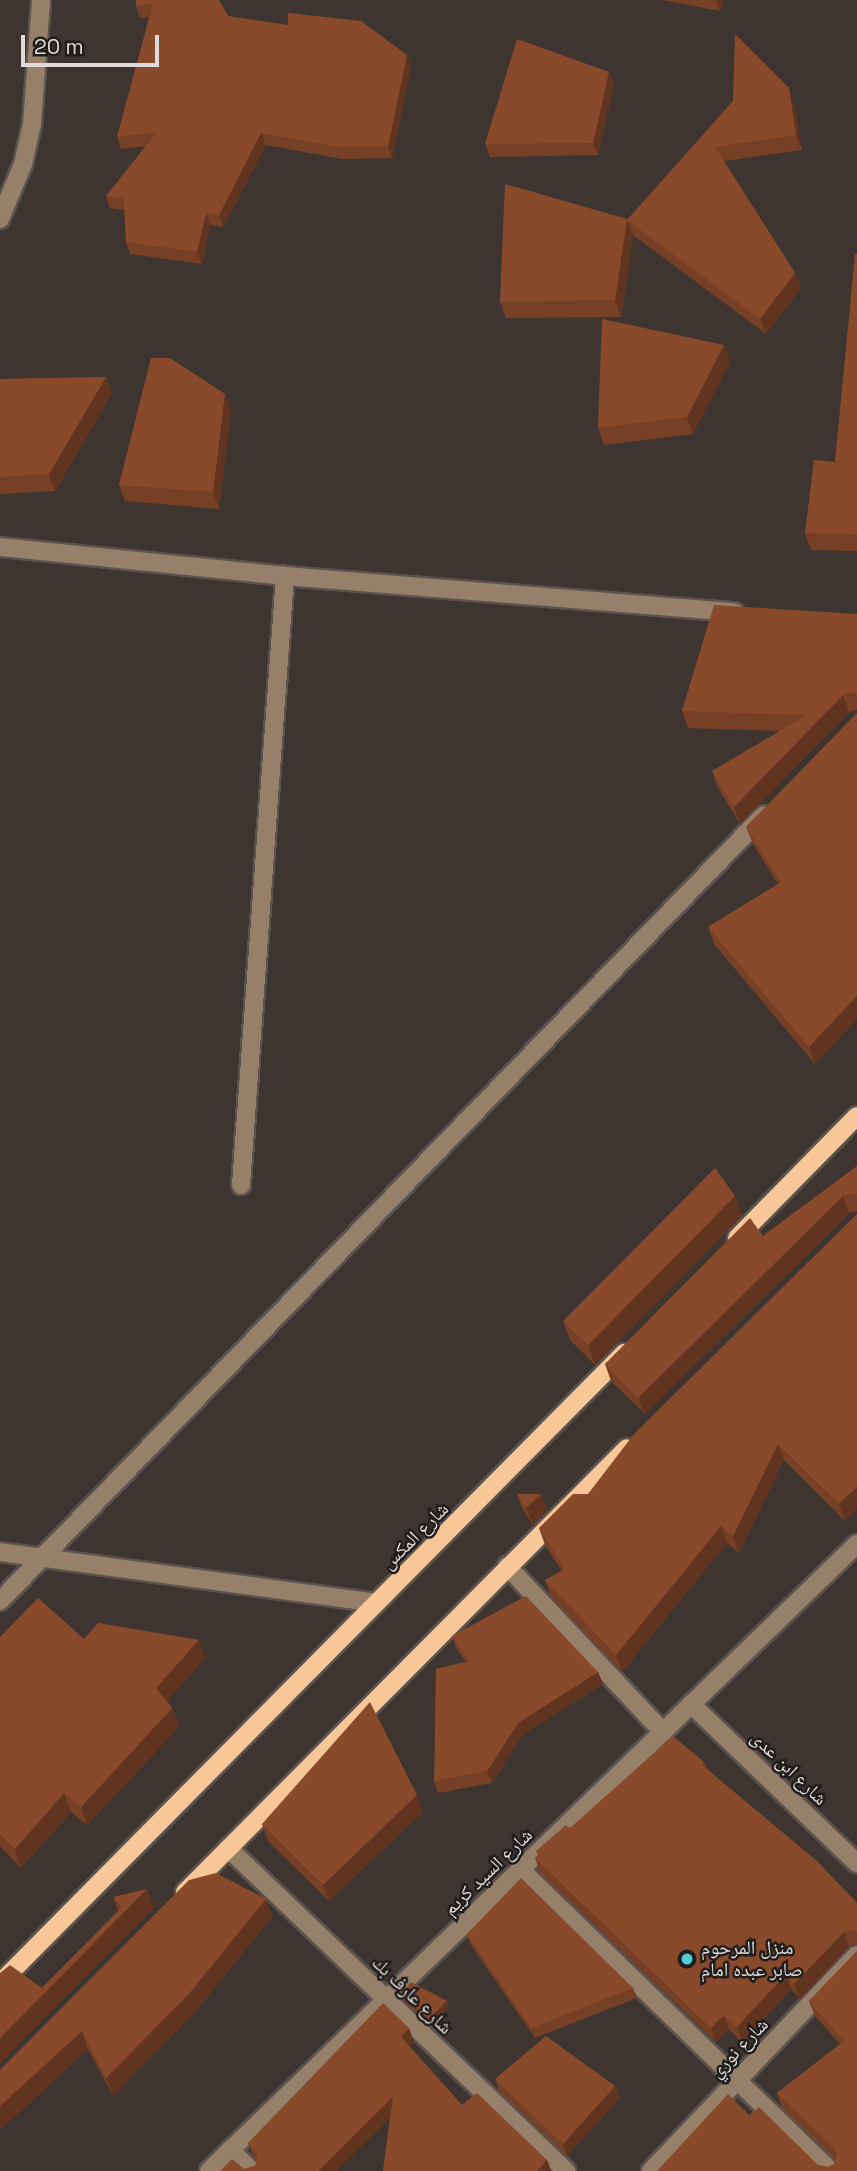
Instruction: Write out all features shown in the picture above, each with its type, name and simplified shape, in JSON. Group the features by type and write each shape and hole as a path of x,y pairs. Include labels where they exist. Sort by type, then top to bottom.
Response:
{"main road":[{"path":"722,1254 857,1116"},
{"name":"شارع المكس","path":"0,1983 635,1342"},
{"path":"171,1906 637,1438"}],"street":[{"path":"0,219 23,164 32,124 41,0"},
{"path":"0,547 285,576 750,613"},
{"path":"241,1185 285,576"},
{"path":"0,1601 779,799"},
{"name":"شارع السيد كريم","path":"209,2171 857,1544"},
{"path":"0,1552 377,1603"},
{"path":"507,1566 663,1732"},
{"name":"شارع ابن عدى","path":"691,1704 857,1863"},
{"name":"شارع عارف بك","path":"228,1848 566,2171"},
{"path":"521,1870 831,2171"},
{"name":"شارع نوري","path":"650,2171 857,1955"},
{"path":"230,2150 252,2171"}],"building":[{"path":"136,0 219,0 228,16 288,25 288,13 361,21 407,55 388,146 338,147 261,133 219,215 206,213 197,252 126,242 124,199 106,196 157,132 117,137 153,3 136,6"},
{"path":"735,34 789,88 796,135 715,147 795,273 760,319 627,220 733,101"},
{"path":"517,39 609,72 593,143 485,144"},
{"path":"505,184 627,219 615,300 500,302"},
{"path":"855,254 857,534 805,533 814,460 835,462"},
{"path":"602,319 724,345 687,417 598,428"},
{"path":"151,358 170,358 225,394 213,492 119,485"},
{"path":"106,377 49,474 0,477 0,379"},
{"path":"714,605 857,614 857,695 854,692 843,695 734,807 712,771 807,715 682,711"},
{"path":"857,713 857,996 809,1047 708,927 781,882 746,827"},
{"path":"857,1166 857,1195 853,1193 843,1196 638,1398 605,1364 750,1218 763,1236"},
{"path":"715,1168 735,1196 588,1345 563,1321"},
{"path":"857,1214 857,1487 839,1504 778,1444 733,1536 721,1526 616,1655 545,1580 565,1569 539,1528 573,1494 588,1494 634,1434"},
{"path":"517,1494 541,1494 526,1508"},
{"path":"526,1596 598,1672 518,1723 487,1771 434,1781 436,1669 469,1661 452,1636"},
{"path":"38,1598 84,1639 98,1623 199,1640 156,1688 172,1708 81,1807 64,1793 15,1849 0,1834 0,1637"},
{"path":"370,1702 417,1795 323,1885 262,1824"},
{"path":"673,1736 704,1762 702,1765 817,1861 857,1903 857,1932 854,1929 844,1932 794,1984 786,1974 737,2027 724,2015 711,2028 535,1858 539,1854 536,1851 566,1825 570,1828"},
{"path":"216,1873 266,1899 188,1995 106,2078 82,2031 0,2106 0,2070 189,1880"},
{"path":"521,1878 633,1988 531,2028 467,1934"},
{"path":"147,1889 0,2038 0,1973 10,1965 42,1988 122,1907 113,1897"},
{"path":"857,1951 857,2171 657,2171 728,2094 749,2115 759,2107 818,2165 828,2167 834,2164 837,2154 834,2148 777,2093 844,2041 809,2001"},
{"path":"411,1982 447,2001 428,2019 401,1993"},
{"path":"383,2003 409,2028 401,2037 462,2105 477,2093 547,2160 537,2171 383,2171 393,2097 318,2171 220,2171 232,2159 244,2169 255,2166 258,2155 248,2143"},
{"path":"546,2036 615,2086 563,2144 495,2079"}],"place":[{"name":"منزل المرحوم صابر عبده امام","path":"687,1959"}]}
